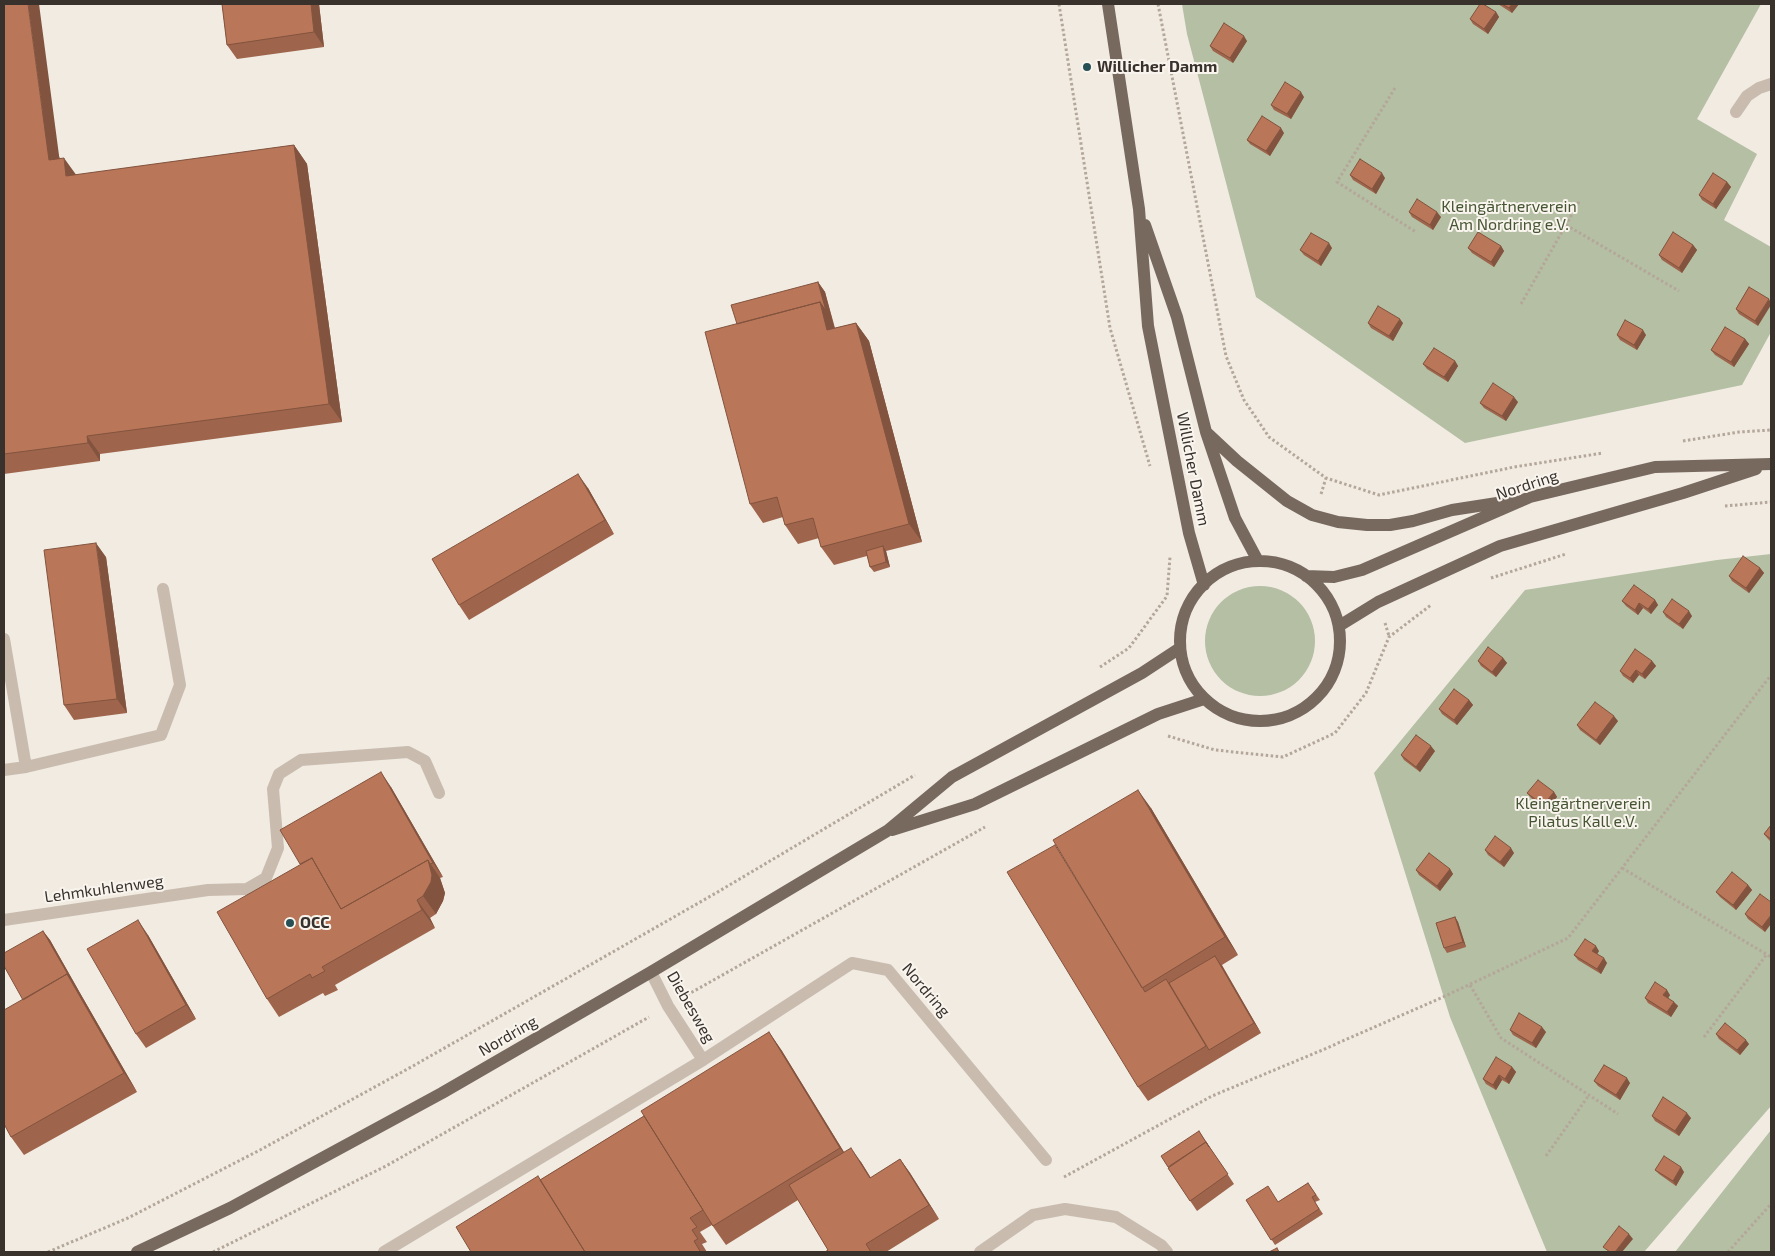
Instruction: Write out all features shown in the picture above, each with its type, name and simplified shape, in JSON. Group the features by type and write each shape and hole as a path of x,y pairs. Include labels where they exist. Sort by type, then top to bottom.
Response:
{"main road":[{"name":"Willicher Damm","path":"1108,4 1139,209 1148,326 1189,533 1204,585"},
{"name":"Willicher Damm","path":"1139,209 1177,317 1206,432 1235,518 1258,561"},
{"path":"1206,432 1236,461 1287,502 1312,515 1338,522 1390,525 1413,521 1452,510 1530,497"},
{"name":"Nordring","path":"1306,576 1334,576 1362,570 1530,497 1655,467 1769,464"},
{"name":"Nordring","path":"1339,626 1378,602 1500,546 1683,493 1769,464"},
{"path":"1258,561 1283,565 1306,576 1321,590 1332,606 1339,626 1340,651 1332,675 1318,696 1298,712 1275,720 1250,721 1226,714 1204,699 1192,684 1184,666 1180,648 1182,625 1190,603 1204,585 1220,573 1238,565 1258,561"},
{"name":"Nordring","path":"137,1252 230,1208 442,1093 651,972 887,831 952,776 1142,673 1180,648"},
{"name":"Nordring","path":"887,831 975,804 1158,714 1204,699"}],"street":[{"path":"1736,112 1747,96 1759,88 1771,84"},
{"path":"4,770 26,767 161,735 180,685 162,588"},
{"path":"4,639 26,767"},
{"name":"Lehmkuhlenweg","path":"4,920 208,890 247,889 266,878 278,848 273,789 279,774 301,760 408,752 425,761 439,793"},
{"name":"Nordring","path":"384,1252 703,1060 852,964 888,970 1046,1160"},
{"name":"Diebesweg","path":"651,972 668,1006 703,1060"},
{"path":"980,1252 1033,1215 1065,1209 1116,1217 1161,1245 1167,1252"}],"path":[{"path":"1059,4 1110,328 1152,472"},
{"path":"1158,4 1226,356 1244,400 1269,437 1326,478 1379,495 1514,467 1612,452"},
{"path":"1395,88 1337,182 1416,232"},
{"path":"1521,304 1580,200"},
{"path":"1566,225 1679,291"},
{"path":"1680,441 1739,432 1771,430"},
{"path":"1717,506 1771,502"},
{"path":"1099,668 1129,648 1167,596 1170,548"},
{"path":"1487,580 1570,552"},
{"path":"1167,735 1215,750 1283,758 1334,733 1366,692 1389,637 1435,603"},
{"path":"1046,1160 1059,1179 1212,1096 1320,1052 1470,985 1568,938 1771,675"},
{"path":"48,1252 128,1218 260,1150 413,1066 708,898 916,774"},
{"path":"213,1252 386,1166 991,824"},
{"path":"1622,868 1769,955 1704,1037"},
{"path":"1470,985 1501,1038 1618,1114"},
{"path":"1546,1156 1589,1095"},
{"path":"1735,1252 1730,1250 1771,1204"}],"green space":[{"name":"Kleingärtnerverein Am Nordring e.V.","path":"1182,4 1761,4 1697,119 1757,154 1724,220 1771,247 1771,332 1742,385 1465,443 1256,297 1187,34"},
{"name":"Kleingärtnerverein Pilatus Kall e.V.","path":"1771,554 1771,1106 1644,1252 1547,1252 1450,1017 1374,773 1525,590 1717,560"},
{"path":"1260,586 1281,590 1299,602 1311,620 1315,641 1311,662 1299,680 1281,692 1260,696 1239,692 1221,680 1209,662 1205,641 1209,620 1221,602 1239,590"},
{"path":"1771,1130 1771,1252 1675,1252"}],"building":[{"path":"4,4 28,4 49,160 64,158 66,176 294,145 329,404 87,436 88,443 4,454"},
{"path":"222,4 311,4 314,32 227,45"},
{"path":"1480,4 1496,12 1484,29 1470,19"},
{"path":"1502,4 1512,4 1509,8"},
{"path":"1224,23 1244,36 1230,58 1210,46"},
{"path":"1285,82 1301,92 1287,114 1271,105"},
{"path":"1262,116 1281,128 1266,151 1247,140"},
{"path":"1360,159 1382,173 1372,189 1350,175"},
{"path":"1713,173 1727,182 1713,204 1699,195"},
{"path":"1417,199 1437,212 1430,225 1409,212"},
{"path":"1478,232 1501,246 1491,262 1468,248"},
{"path":"1673,232 1693,245 1679,268 1659,255"},
{"path":"1311,233 1329,243 1318,261 1300,250"},
{"path":"818,282 826,311 820,302 737,324 731,305"},
{"path":"1749,287 1769,299 1755,321 1736,309"},
{"path":"820,302 827,330 856,323 909,524 821,547 813,518 785,525 777,497 750,504 705,332"},
{"path":"1378,306 1400,319 1389,336 1368,323"},
{"path":"1625,320 1643,330 1634,345 1617,335"},
{"path":"1725,327 1745,339 1731,362 1711,350"},
{"path":"1434,348 1455,361 1444,377 1423,364"},
{"path":"1493,383 1514,397 1502,416 1480,403"},
{"path":"578,474 605,520 459,605 432,559"},
{"path":"96,543 117,699 64,705 44,550"},
{"path":"883,546 886,562 870,567 866,551"},
{"path":"1743,556 1760,568 1746,588 1729,576"},
{"path":"1634,585 1655,600 1648,609 1639,603 1635,610 1622,601"},
{"path":"1672,599 1689,611 1679,624 1663,612"},
{"path":"1488,647 1503,658 1492,672 1478,661"},
{"path":"1635,649 1652,661 1642,674 1636,670 1630,678 1620,671"},
{"path":"1454,689 1469,700 1454,720 1439,709"},
{"path":"1595,702 1614,716 1596,740 1577,725"},
{"path":"1416,735 1431,746 1416,767 1401,755"},
{"path":"381,772 433,863 430,864 428,860 341,909 312,858 300,864 280,830"},
{"path":"1538,780 1554,792 1543,805 1527,793"},
{"path":"1138,790 1225,937 1142,988 1053,840"},
{"path":"1771,825 1771,839 1764,834"},
{"path":"1495,836 1511,848 1500,862 1485,850"},
{"path":"1055,845 1145,992 1166,979 1206,1046 1138,1087 1007,872"},
{"path":"1429,853 1450,869 1437,886 1416,870"},
{"path":"312,858 341,909 428,860 432,875 431,882 423,896 417,900 422,910 322,967 325,971 312,978 310,974 267,999 217,912"},
{"path":"1732,872 1748,885 1733,905 1716,892"},
{"path":"1760,894 1771,902 1771,915 1762,927 1745,914"},
{"path":"1455,917 1463,942 1444,948 1436,923"},
{"path":"138,920 186,1005 136,1034 87,949"},
{"path":"43,931 70,978 67,974 23,1000 4,966 4,953"},
{"path":"1585,939 1596,946 1592,951 1604,958 1597,969 1574,955"},
{"path":"1215,956 1254,1023 1209,1050 1169,983"},
{"path":"67,974 124,1073 11,1137 4,1124 4,1010"},
{"path":"1655,982 1667,990 1663,995 1674,1002 1667,1012 1645,998"},
{"path":"1519,1013 1542,1027 1532,1043 1510,1030"},
{"path":"1725,1023 1746,1040 1737,1050 1716,1034"},
{"path":"769,1032 840,1148 713,1226 641,1111"},
{"path":"1496,1057 1512,1067 1505,1079 1499,1075 1493,1085 1483,1079"},
{"path":"1604,1065 1627,1078 1616,1095 1594,1081"},
{"path":"1663,1097 1687,1113 1675,1131 1652,1116"},
{"path":"644,1116 703,1210 690,1218 697,1227 692,1230 698,1239 694,1241 700,1251 585,1252 540,1180"},
{"path":"1199,1131 1206,1142 1168,1167 1161,1156"},
{"path":"1206,1142 1228,1174 1190,1201 1168,1168"},
{"path":"851,1148 870,1178 900,1159 929,1205 866,1244 871,1252 825,1252 828,1250 789,1185"},
{"path":"1664,1156 1681,1167 1673,1181 1655,1170"},
{"path":"538,1176 585,1252 471,1252 456,1227"},
{"path":"1308,1183 1316,1195 1312,1197 1319,1209 1271,1240 1246,1200 1268,1186 1278,1202"},
{"path":"1619,1226 1629,1234 1615,1252 1610,1252 1603,1247"},
{"path":"1277,1248 1279,1252 1269,1252"}],"place":[{"name":"Willicher Damm","path":"1087,67"},
{"name":"OCC","path":"290,923"}]}
